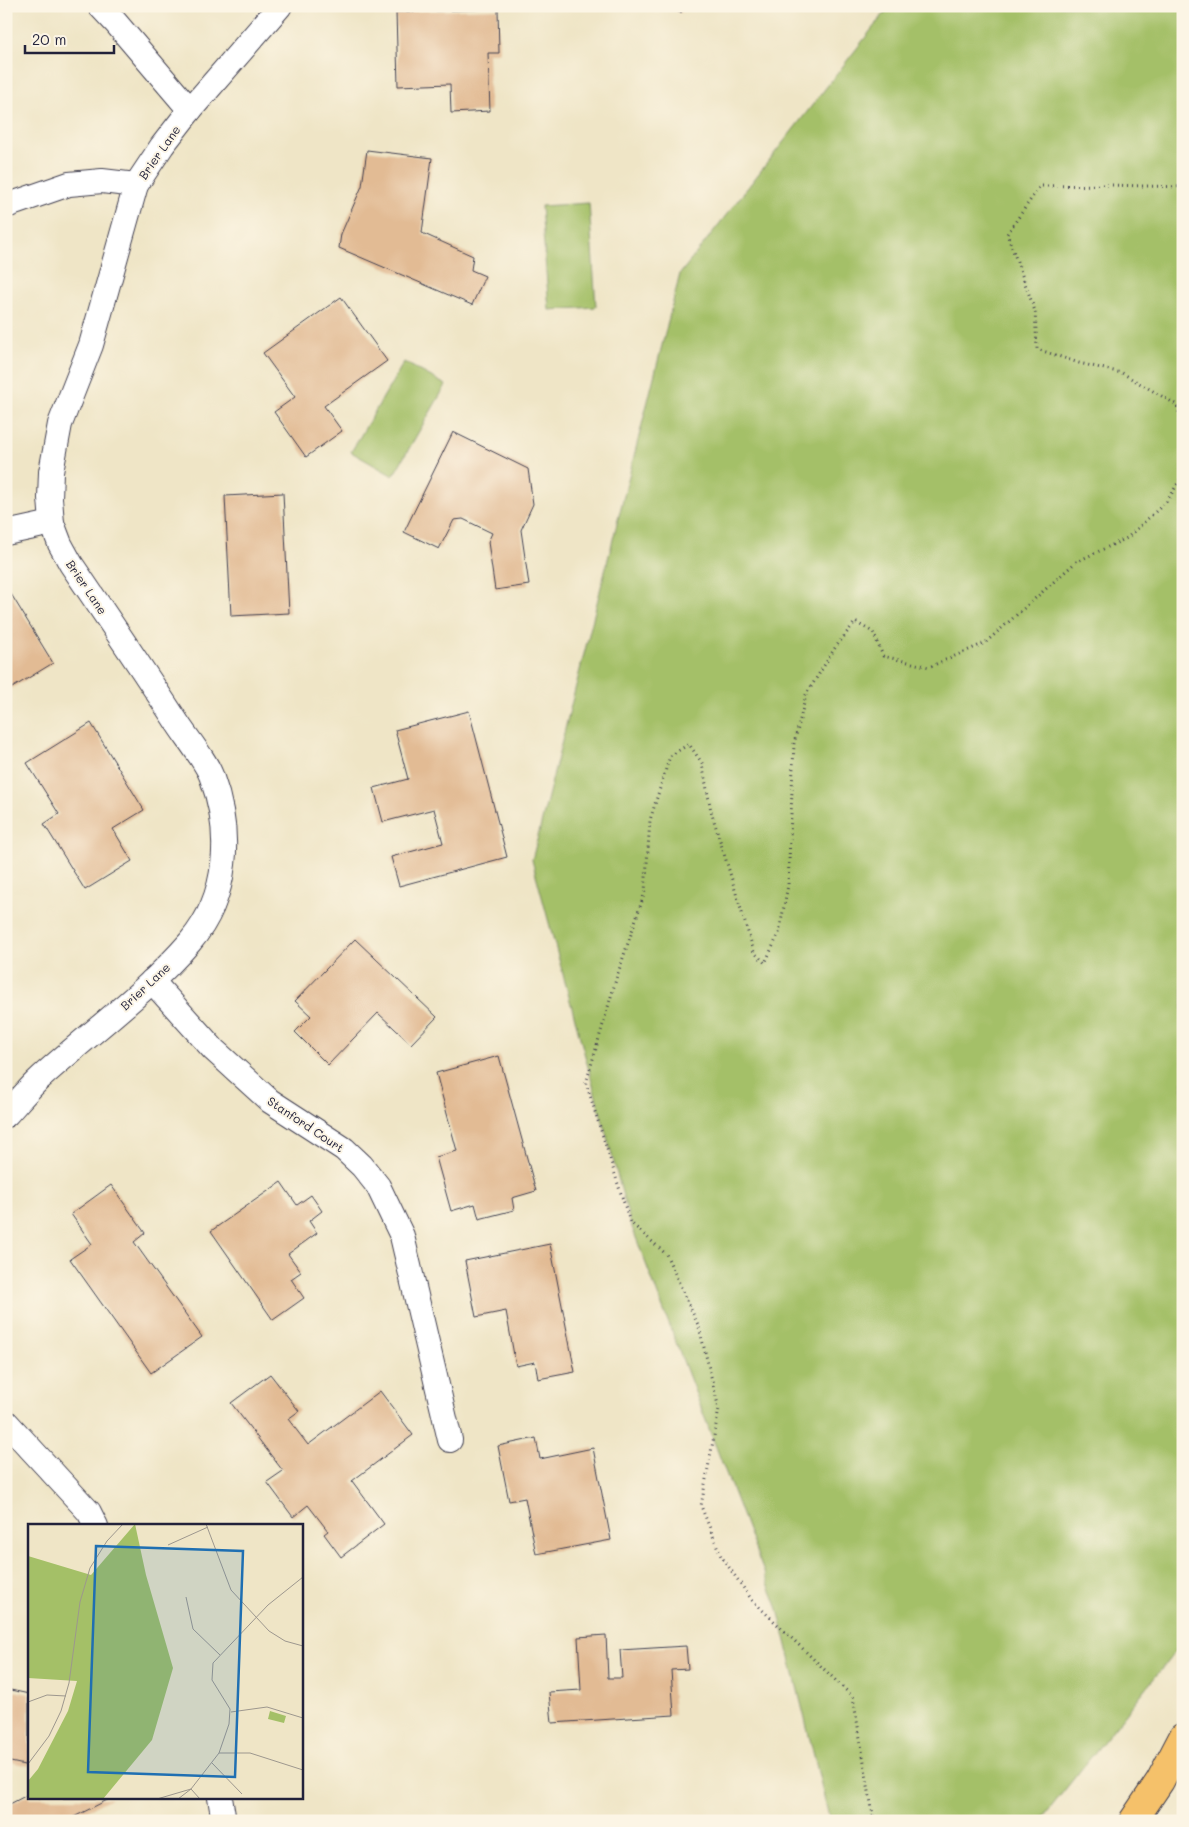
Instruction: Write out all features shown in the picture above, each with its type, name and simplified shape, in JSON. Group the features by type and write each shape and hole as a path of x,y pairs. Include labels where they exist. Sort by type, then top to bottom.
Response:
{"main road":[{"path":"1133,1821 1160,1781 1183,1737"}],"street":[{"path":"100,6 190,110"},
{"name":"Brier Lane","path":"6,1115 35,1083 152,981 191,941 209,914 221,883 225,849 222,813 212,776 151,681 71,564 60,544 52,523 50,498 51,472 60,424 91,345 136,185 162,146 190,110 280,6"},
{"path":"6,206 69,184 102,181 136,185"},
{"path":"6,533 52,523"},
{"name":"Stanford Court","path":"152,981 214,1050 270,1101 344,1149 362,1166 378,1186 402,1236 450,1440"},
{"path":"6,1422 89,1512 95,1524"},
{"path":"220,1800 224,1821"}],"path":[{"path":"1183,187 1109,184 1040,186 1007,234 1035,311 1037,349 1079,363 1122,373 1177,405 1183,429"},
{"path":"874,1821 853,1697 752,1600 721,1556 701,1506 719,1409 699,1327 666,1254 630,1222 586,1083 617,976 645,892 650,820 670,756 689,744 702,763 711,811 731,880 754,952 765,963 779,933 788,885 794,744 806,695 834,648 856,622 873,632 883,656 929,667 985,643 1076,562 1127,538 1167,500 1183,474"}],"green space":[{"path":"890,6 1183,6 1183,1642 1040,1821 830,1821 778,1609 630,1222 532,860 680,274"},
{"path":"589,203 596,307 549,310 541,206"},
{"path":"404,362 446,385 393,476 351,452"}],"building":[{"path":"664,6 683,6 681,13"},
{"path":"498,9 499,53 488,53 490,111 451,113 450,84 398,86 396,12"},
{"path":"367,150 432,158 422,233 473,256 471,270 485,276 472,305 339,248 341,234 362,186"},
{"path":"341,297 387,361 324,406 342,431 306,457 274,412 295,397 263,353"},
{"path":"453,432 528,469 533,504 521,530 529,585 495,590 488,542 492,533 463,519 454,520 439,549 404,532"},
{"path":"283,493 289,613 231,616 225,496"},
{"path":"11,594 53,663 7,691 6,597"},
{"path":"469,711 507,857 399,886 391,857 443,843 434,809 383,822 374,788 408,779 395,730"},
{"path":"91,723 144,810 113,829 132,861 85,890 44,824 59,814 27,763"},
{"path":"355,939 437,1017 411,1044 378,1013 328,1065 295,1032 311,1016 295,1001"},
{"path":"499,1056 536,1191 512,1198 514,1210 479,1219 475,1204 451,1211 436,1157 457,1151 436,1073"},
{"path":"281,1182 297,1205 311,1195 322,1211 309,1221 317,1233 288,1254 301,1272 291,1279 304,1298 273,1320 211,1231"},
{"path":"111,1185 145,1233 134,1242 202,1337 151,1373 70,1259 92,1244 71,1214"},
{"path":"550,1244 575,1372 538,1379 535,1362 516,1366 506,1311 476,1317 465,1261"},
{"path":"270,1374 299,1411 288,1419 308,1445 380,1391 413,1435 352,1481 384,1524 341,1557 324,1534 328,1531 308,1505 293,1517 267,1482 283,1471 231,1403"},
{"path":"536,1438 540,1459 593,1448 611,1540 536,1554 525,1498 509,1501 498,1446"},
{"path":"606,1635 608,1678 622,1678 620,1650 686,1646 688,1669 671,1670 674,1715 552,1723 549,1692 581,1690 578,1637"},
{"path":"6,1689 28,1694 28,1766 6,1761"},
{"path":"28,1795 28,1800 107,1800 72,1818 73,1821 6,1821 6,1806"}]}
